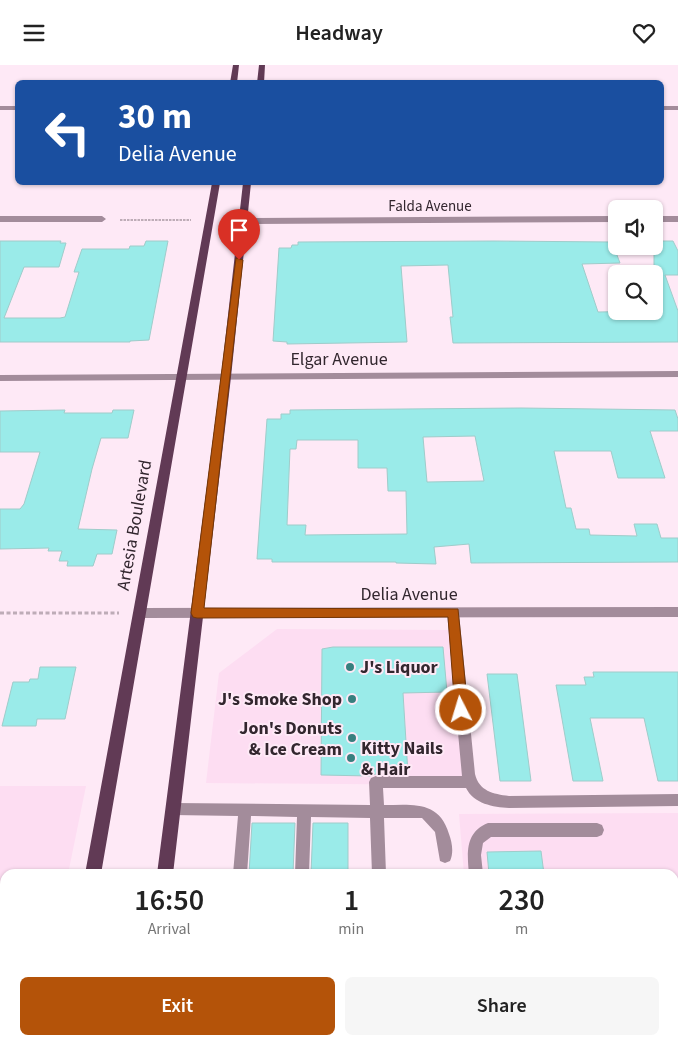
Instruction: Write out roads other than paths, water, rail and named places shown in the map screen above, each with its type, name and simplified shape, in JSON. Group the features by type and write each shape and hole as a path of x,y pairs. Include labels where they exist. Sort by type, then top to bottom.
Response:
{"main road":[{"path":"234,80 236,65"},
{"path":"260,80 262,65"},
{"name":"Artesia Boulevard","path":"94,869 216,185"},
{"path":"166,869 226,377 247,185"}],"street":[{"path":"0,108 15,108"},
{"path":"664,108 678,108"},
{"path":"0,219 102,219"},
{"name":"Falda Avenue","path":"244,221 608,219"},
{"path":"663,219 678,219"},
{"name":"Elgar Avenue","path":"0,378 678,374"},
{"name":"Delia Avenue","path":"141,613 678,612"}],"lane":[{"path":"453,613 469,782 478,795 497,802 678,800"},
{"path":"378,869 376,782 469,782"},
{"path":"173,809 424,812 436,819 443,833 445,856"},
{"path":"240,869 245,810"},
{"path":"302,869 304,811"},
{"path":"475,869 474,855 476,840 488,829 597,831"}],"place":[{"name":"J's Liquor","path":"350,667"},
{"name":"J's Smoke Shop","path":"352,699"},
{"name":"Jon's Donuts & Ice Cream","path":"352,738"},
{"name":"Kitty Nails & Hair","path":"351,758"}]}
